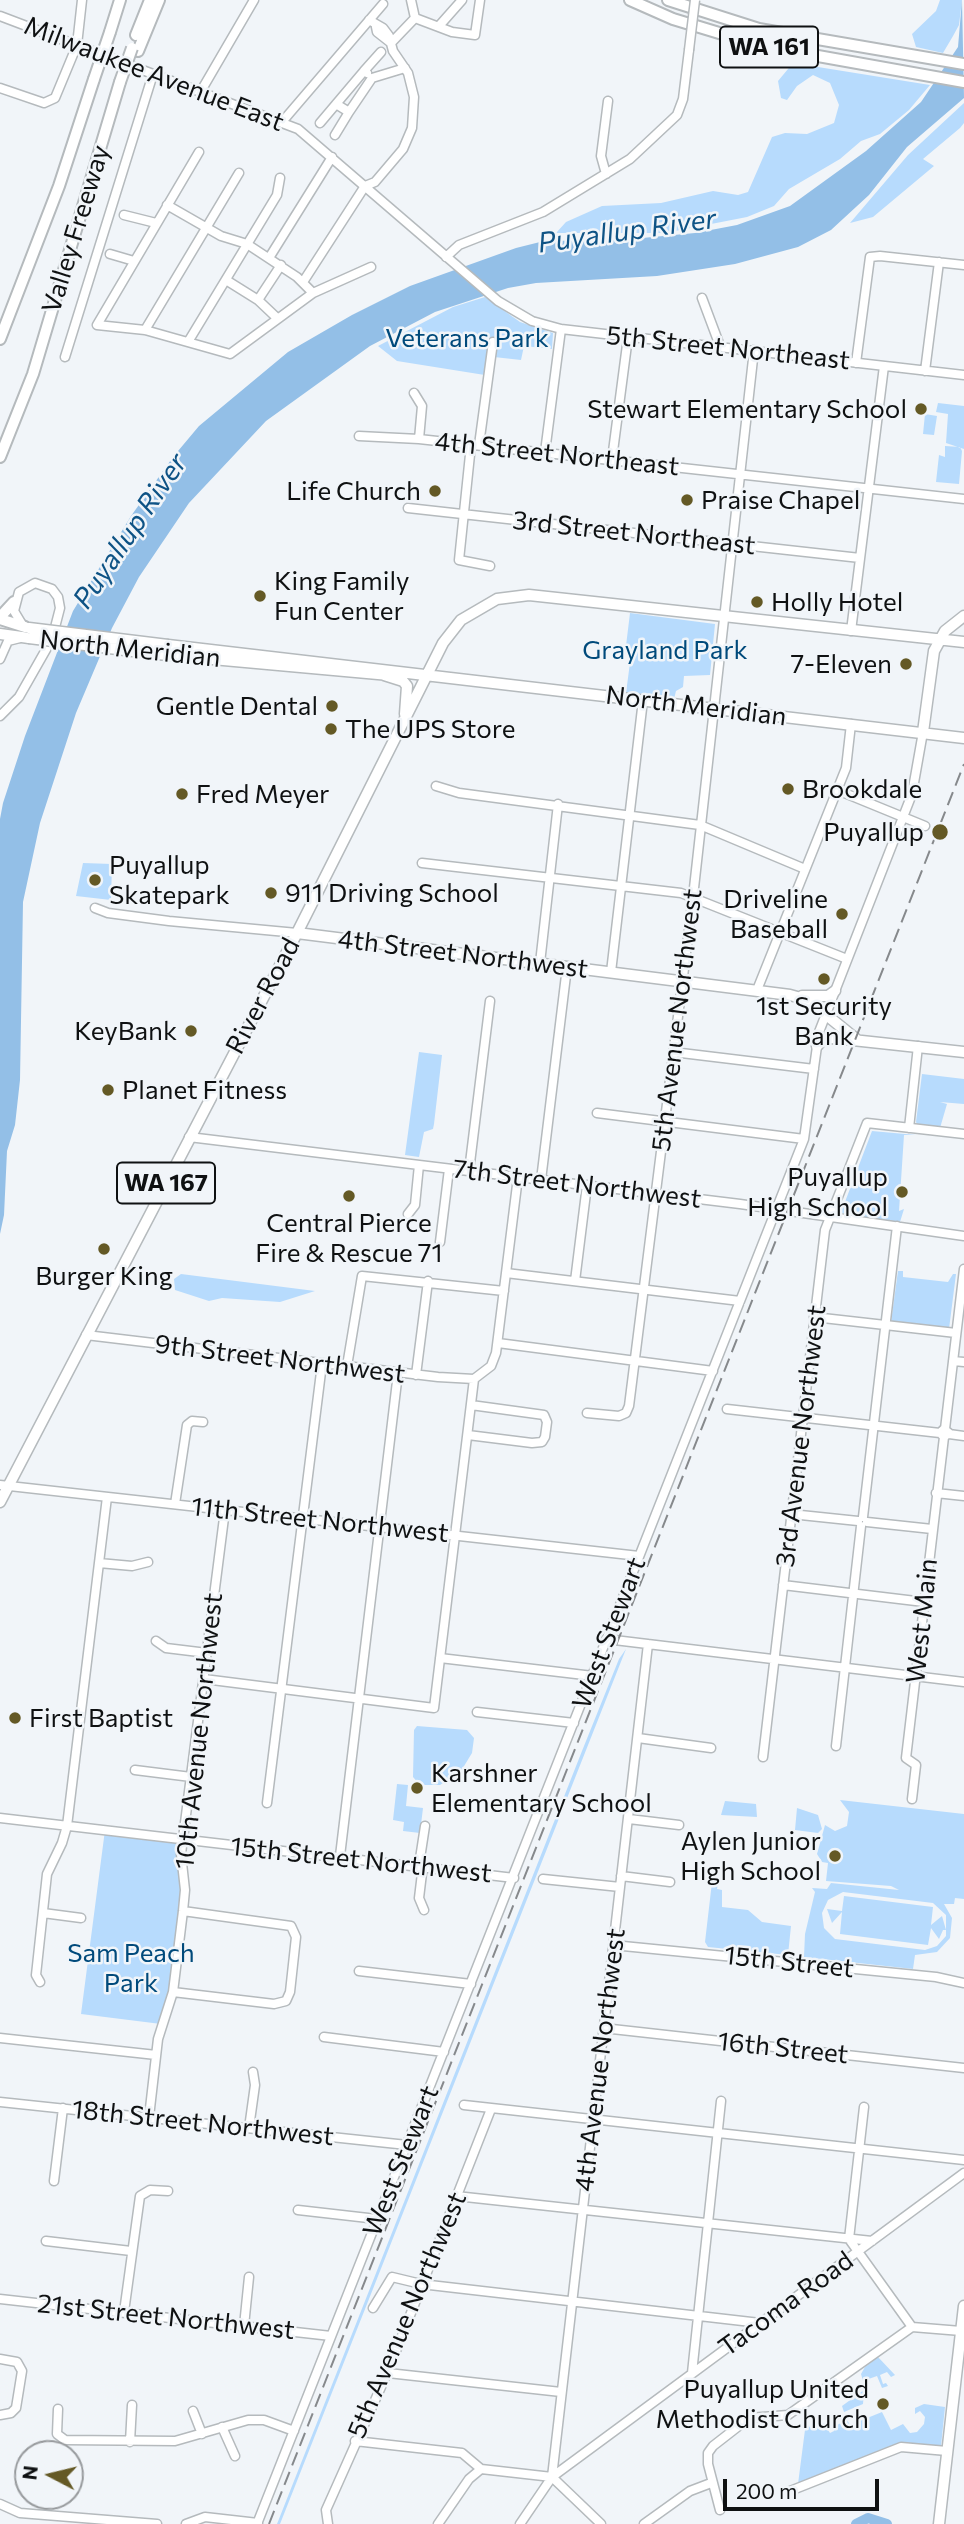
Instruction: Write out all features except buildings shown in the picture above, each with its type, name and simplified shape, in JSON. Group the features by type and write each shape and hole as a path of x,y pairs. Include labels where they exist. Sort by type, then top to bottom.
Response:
{"highway":[{"name":"Valley Freeway","path":"0,339 59,186 120,0"},
{"name":"Valley Freeway","path":"0,457 33,374 106,128 150,0"},
{"path":"135,49 159,0"},
{"name":"WA 161","path":"630,0 673,19 736,39 964,82"},
{"name":"WA 161","path":"668,0 758,29 964,64"},
{"path":"0,620 14,601"},
{"name":"WA 167","path":"0,620 26,633"}],"main road":[{"name":"River Road","path":"0,1502 4,1486 297,933 441,648 457,624 489,602 512,595 536,595 964,642"},
{"path":"923,732 931,665 938,641 964,616"},
{"name":"North Meridian","path":"0,634 26,633 168,645 964,738"},
{"name":"North Meridian","path":"26,633 157,654 380,674 428,675"},
{"path":"441,648 437,672 453,678"},
{"name":"WA 167","path":"380,674 403,681 407,686 408,698 400,731"},
{"name":"4th Street Northwest","path":"297,933 790,995 808,1000 856,1039"},
{"path":"790,995 823,996 835,991"},
{"path":"817,1046 825,1038 856,1039 964,1052"},
{"path":"939,2524 964,2306"}],"street":[{"path":"0,88 40,102 51,102 77,45 82,0"},
{"path":"201,91 254,0"},
{"path":"411,0 415,18"},
{"path":"439,26 462,0"},
{"path":"415,18 475,35 480,0"},
{"path":"448,259 459,245 526,220 630,159 677,115 683,99 695,0"},
{"path":"282,122 383,4"},
{"name":"Milwaukee Avenue East","path":"0,16 298,129 498,301"},
{"path":"391,43 415,18"},
{"path":"303,282 365,186 375,182 391,167 407,144 413,123 413,88 405,68 391,43 377,32 369,20"},
{"path":"320,124 381,52"},
{"path":"335,135 372,78 405,68"},
{"path":"364,71 372,78"},
{"path":"65,357 153,74"},
{"path":"606,174 601,156 608,101"},
{"path":"336,104 349,113"},
{"path":"199,152 97,325 145,330 230,354 313,293 371,267"},
{"path":"269,258 332,157"},
{"path":"145,330 239,173"},
{"path":"188,342 276,195 280,178"},
{"path":"167,205 205,228 247,244 281,265 313,293"},
{"path":"124,215 156,223"},
{"path":"110,254 134,261"},
{"path":"856,363 870,257 964,265"},
{"path":"926,371 939,262"},
{"path":"258,300 281,265"},
{"path":"226,280 258,300 276,318"},
{"path":"702,298 720,346"},
{"name":"5th Street Northeast","path":"498,301 531,321 561,330 964,375"},
{"path":"545,452 561,330"},
{"path":"612,459 628,337"},
{"path":"490,566 459,560 463,515 493,342"},
{"name":"5th Avenue Northwest","path":"587,1413 616,1416 626,1413 635,1361 693,897 754,350"},
{"path":"851,631 884,366"},
{"path":"414,393 422,406 419,439"},
{"name":"4th Street Northeast","path":"359,436 419,439 545,452 964,499"},
{"name":"3rd Street Northeast","path":"408,508 860,558"},
{"path":"0,644 0,659 8,642 26,633 16,615 14,601 24,587 42,584 54,591 60,608 52,639 19,696 0,716"},
{"path":"611,972 643,700"},
{"path":"757,990 846,768 851,724"},
{"name":"West Stewart","path":"258,2524 804,1139 817,1046 826,1015 917,777 923,732"},
{"path":"436,786 451,792 630,813 700,825 805,869"},
{"path":"837,790 925,826"},
{"path":"540,963 558,804"},
{"path":"422,863 676,892 847,959"},
{"name":"4th Street Northwest","path":"95,908 108,913 169,921 297,933"},
{"path":"541,1180 567,967"},
{"path":"469,1171 490,1001"},
{"path":"918,1046 909,1128 964,1134"},
{"path":"673,1052 814,1069"},
{"path":"597,1113 804,1139"},
{"name":"3rd Avenue Northwest","path":"763,1757 814,1317 829,1219 867,1123 909,1128"},
{"name":"7th Street Northwest","path":"189,1137 587,1185 964,1236"},
{"path":"408,1214 415,1205 419,1165"},
{"path":"440,1242 449,1169"},
{"path":"204,1679 434,1708 474,1379 491,1366 498,1343 518,1177"},
{"path":"575,1281 587,1185"},
{"path":"835,1746 897,1226"},
{"name":"West Main","path":"912,1799 916,1765 906,1758 964,1270"},
{"path":"506,1273 740,1301"},
{"path":"347,1367 362,1276 504,1291"},
{"path":"416,1375 428,1281"},
{"path":"814,1317 956,1333"},
{"name":"9th Street Northwest","path":"86,1335 398,1373 474,1379"},
{"path":"498,1343 713,1371"},
{"path":"953,1361 964,1362"},
{"path":"267,1802 322,1364"},
{"path":"340,1856 398,1373"},
{"path":"468,1435 542,1443 547,1422 544,1415 471,1405"},
{"path":"727,1409 964,1436"},
{"path":"175,1504 187,1425 192,1420 203,1422"},
{"name":"11th Street Northwest","path":"4,1486 639,1556"},
{"path":"936,1493 964,1496"},
{"path":"40,1982 36,1975 47,1874 64,1839 107,1497"},
{"name":"10th Avenue Northwest","path":"149,2117 160,2028 173,1992 183,1911 183,1840 225,1510"},
{"path":"792,1514 932,1530"},
{"path":"99,1563 132,1566 148,1562"},
{"path":"783,1586 924,1602"},
{"path":"606,1639 964,1682"},
{"path":"156,1641 171,1649 207,1653"},
{"name":"4th Avenue Northwest","path":"552,2477 648,1644"},
{"path":"440,1658 593,1676"},
{"path":"477,1712 574,1723"},
{"path":"638,1738 711,1748"},
{"path":"135,1770 191,1777"},
{"name":"15th Street Northwest","path":"0,1818 421,1865 514,1878"},
{"path":"629,1819 679,1825"},
{"path":"424,1910 419,1898 425,1826"},
{"path":"621,1876 670,1882"},
{"path":"543,1879 620,1887"},
{"path":"173,1992 271,2004 285,2002 289,1997 296,1941 293,1928 281,1923 183,1911"},
{"path":"43,1913 81,1918"},
{"name":"15th Street","path":"613,1945 945,1978 964,1983"},
{"path":"359,1971 471,1984"},
{"name":"16th Street","path":"603,2028 964,2068"},
{"path":"324,2037 444,2052"},
{"path":"0,2038 156,2055"},
{"path":"249,2128 255,2085 253,2073"},
{"path":"692,2373 721,2101"},
{"name":"18th Street Northwest","path":"0,2102 407,2145"},
{"path":"464,2105 964,2160"},
{"path":"864,2106 849,2239 912,2327"},
{"path":"54,2181 63,2108"},
{"name":"5th Avenue Northwest","path":"327,2522 326,2510 388,2373 491,2109"},
{"path":"944,2158 954,2167 954,2180"},
{"name":"Tacoma Road","path":"520,2524 552,2477 964,2173"},
{"path":"124,2312 138,2194 168,2191"},
{"path":"456,2196 872,2241"},
{"path":"298,2210 377,2219"},
{"path":"46,2241 131,2251"},
{"path":"244,2326 249,2277"},
{"path":"373,2308 392,2277 421,2284 760,2323"},
{"name":"21st Street Northwest","path":"0,2299 331,2336"},
{"path":"720,2510 711,2483 707,2457 713,2445 749,2418 788,2415 912,2327 961,2331"},
{"path":"0,2359 20,2364 14,2412 0,2415"},
{"path":"388,2373 561,2392"},
{"path":"130,2442 132,2405"},
{"path":"953,2407 964,2409"},
{"path":"58,2409 56,2430 59,2438 130,2442 174,2441 257,2420 294,2431"},
{"path":"193,2411 202,2434"},
{"path":"222,2427 235,2456"},
{"path":"355,2441 462,2453 481,2469 552,2477 601,2524"},
{"path":"790,2491 901,2447 947,2451"},
{"path":"438,2524 469,2479 481,2469"},
{"path":"644,2524 690,2491 711,2483"},
{"path":"0,2504 20,2513 157,2524"},
{"path":"186,2524 203,2517 258,2524"}],"green space":[{"path":"940,0 962,0 959,25 943,53 916,47 912,34 936,11"},
{"path":"793,63 930,85 909,110 880,134 861,141 840,159 789,189 774,206 747,217 665,233 556,233 566,222 602,206 661,203 713,191 738,195 748,192 772,137 785,133 807,134 834,123 839,105 830,83 813,75 797,86 787,100 781,98 778,81"},
{"path":"964,103 964,123 923,159 934,166 873,217 850,223 908,155"},
{"name":"Veterans Park","path":"485,297 520,322 553,333 552,349 524,346 521,360 494,357 491,376 397,361 378,346 453,307"},
{"path":"938,403 964,406 964,449 946,443 948,414 936,412"},
{"path":"925,414 937,416 934,435 923,434"},
{"path":"945,446 960,447 962,451 959,484 936,482 939,455 945,457"},
{"name":"Grayland Park","path":"630,613 715,624 710,675 684,676 683,687 676,691 674,699 626,693 631,655 625,654"},
{"name":"Puyallup Skatepark","path":"83,863 112,864 111,900 76,896"},
{"path":"419,1052 442,1055 433,1129 424,1132 419,1157 405,1155"},
{"path":"922,1074 964,1079 964,1104 940,1102 947,1104 940,1128 918,1126 916,1122"},
{"path":"872,1131 916,1135 904,1135 899,1211 904,1209 900,1222 840,1215"},
{"path":"898,1271 903,1271 903,1277 948,1282 953,1274 956,1274 949,1329 891,1322"},
{"path":"181,1274 315,1291 280,1302 222,1298 209,1301 175,1290 174,1279"},
{"path":"626,1649 280,2524 277,2524 582,1751 619,1659"},
{"path":"417,1726 467,1730 474,1738 472,1753 461,1771 440,1785 420,1785 413,1777 414,1730"},
{"path":"397,1784 408,1785 406,1806 423,1808 420,1833 403,1831 404,1822 393,1820"},
{"path":"840,1800 964,1814 964,1899 955,1898 954,1904 944,1904 952,1918 950,1938 937,1952 915,1955 913,1969 804,1957 805,1934 815,1892 812,1888 827,1889 831,1883 899,1890 891,1886 826,1881 828,1863 822,1862 817,1854 825,1825 835,1831 847,1826 849,1812","holes":["843,1892 933,1903 946,1915 946,1936 937,1946 925,1950 835,1939 824,1928 822,1913 828,1900"]},
{"path":"725,1801 756,1804 757,1817 721,1815"},
{"path":"797,1808 818,1815 822,1829 818,1833 795,1830"},
{"name":"Sam Peach Park","path":"105,1830 183,1840 183,1884 173,1992 161,2024 81,2014"},
{"path":"712,1882 718,1883 717,1889 722,1890 722,1907 748,1910 762,1922 791,1926 788,1955 708,1947 705,1942"},
{"path":"844,1896 933,1907 931,1925 942,1916 946,1930 943,1930 939,1939 931,1928 928,1945 840,1934 842,1912 832,1923 827,1909 842,1911"},
{"path":"878,2357 895,2375 891,2377 887,2372 880,2375 883,2384 888,2386 882,2388 877,2376 863,2381 861,2374 865,2367"},
{"path":"864,2390 863,2404 844,2412 842,2406"},
{"path":"924,2404 945,2407 941,2446 908,2444 798,2484 806,2422 811,2429 822,2421 830,2433 834,2431 833,2427 847,2420 850,2425 882,2412 891,2430 903,2424 910,2433 917,2432 924,2424 925,2417 920,2411 915,2414 915,2408"}],"water":[{"name":"Puyallup River","path":"962,0 964,98 907,147 869,195 831,230 798,247 735,264 657,276 536,283 508,288 435,312 370,346 266,421 189,503 139,577 112,628 76,713 40,823 23,902 20,1080 15,1125 7,1151 4,1215 0,1234 0,819 3,803 25,736 73,611 131,516 173,457 199,426 288,352 410,286 516,248 544,241 621,240 695,233 737,225 790,206 866,151 921,102 958,47"}],"waterway":[{"path":"856,2524 868,2518 887,2524"}],"railway":[{"path":"269,2524 964,764"}],"place":[{"name":"Stewart Elementary School","path":"921,409"},
{"name":"Life Church","path":"435,491"},
{"name":"Praise Chapel","path":"687,500"},
{"name":"King Family Fun Center","path":"260,596"},
{"name":"Holly Hotel","path":"757,602"},
{"name":"7-Eleven","path":"906,664"},
{"name":"Gentle Dental","path":"332,706"},
{"name":"The UPS Store","path":"331,729"},
{"name":"Brookdale","path":"788,789"},
{"name":"Fred Meyer","path":"182,794"},
{"name":"Puyallup","path":"940,832"},
{"name":"Puyallup Skatepark","path":"95,880"},
{"name":"911 Driving School","path":"271,893"},
{"name":"Driveline Baseball","path":"842,914"},
{"name":"1st Security Bank","path":"824,979"},
{"name":"KeyBank","path":"191,1031"},
{"name":"Planet Fitness","path":"108,1090"},
{"name":"Puyallup High School","path":"902,1192"},
{"name":"Central Pierce Fire & Rescue 71","path":"349,1196"},
{"name":"Burger King","path":"104,1249"},
{"name":"First Baptist","path":"15,1718"},
{"name":"Karshner Elementary School","path":"417,1788"},
{"name":"Aylen Junior High School","path":"835,1856"},
{"name":"Puyallup United Methodist Church","path":"883,2404"}]}
